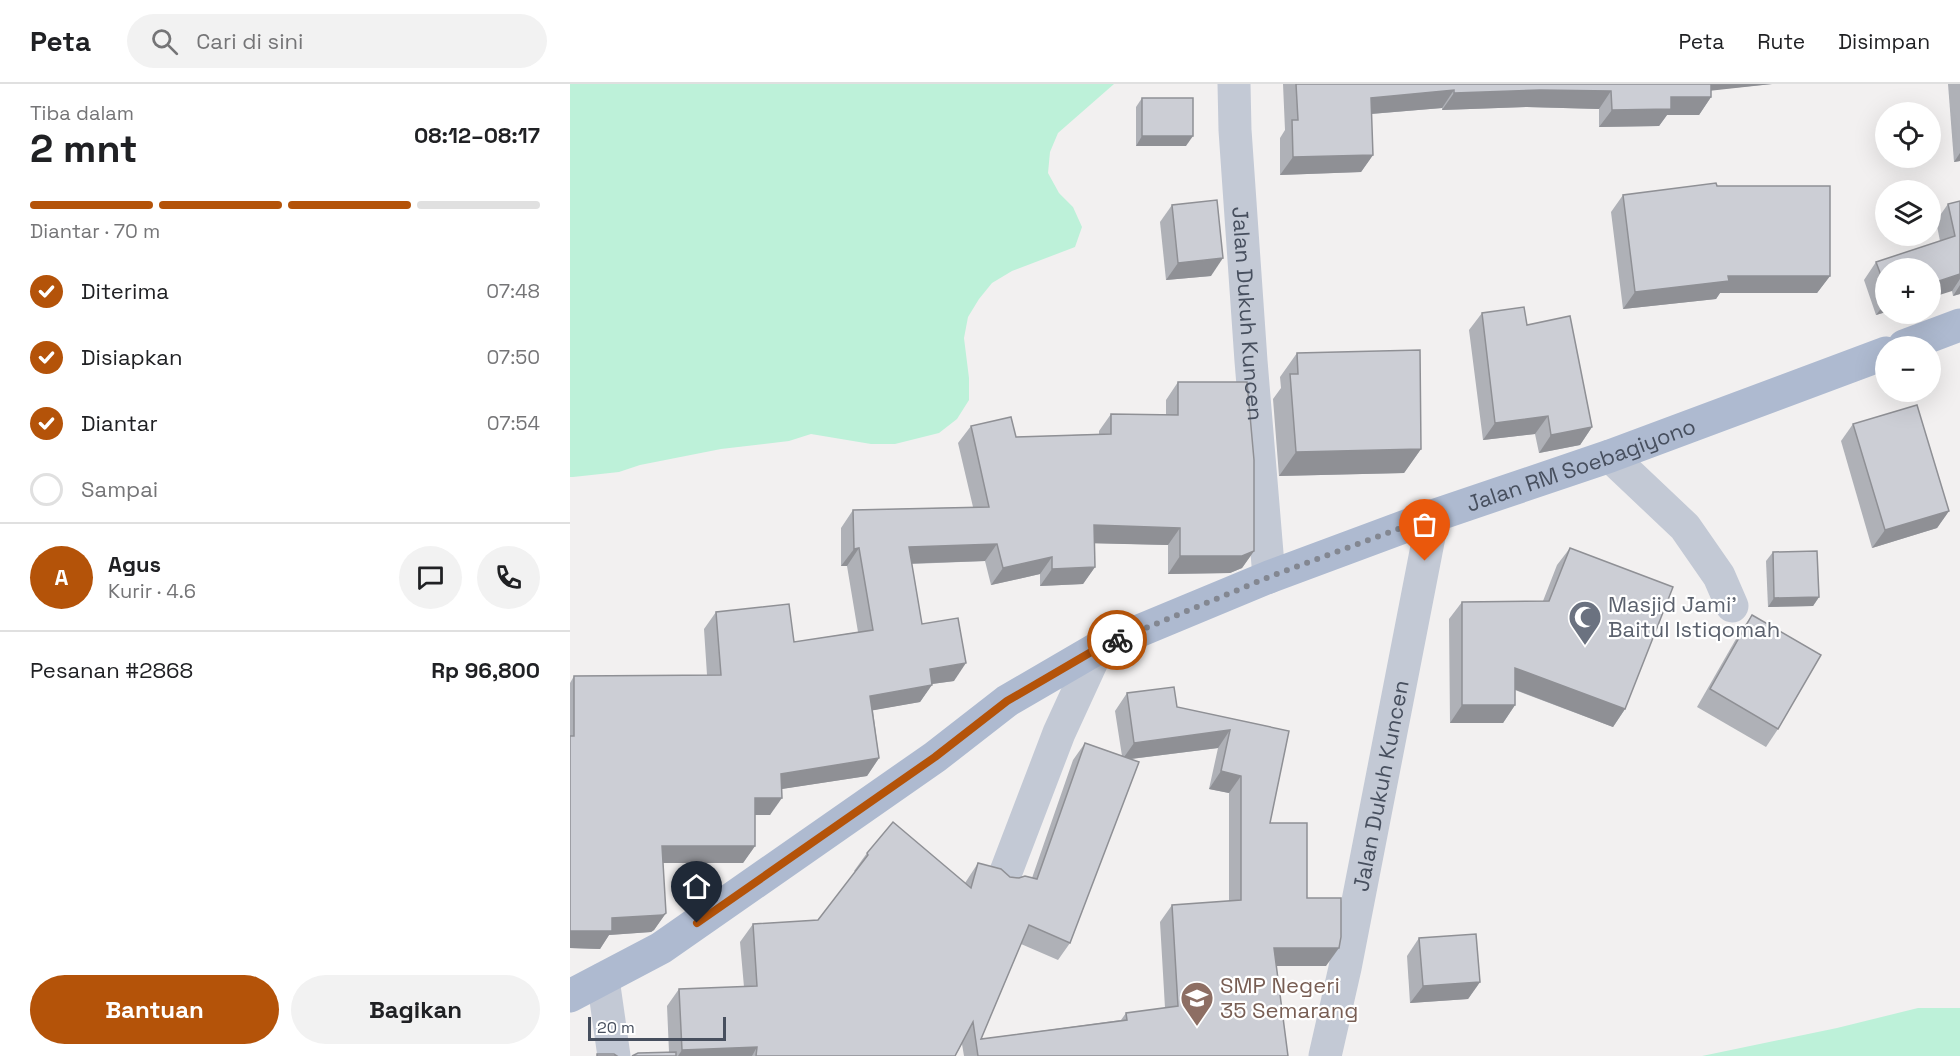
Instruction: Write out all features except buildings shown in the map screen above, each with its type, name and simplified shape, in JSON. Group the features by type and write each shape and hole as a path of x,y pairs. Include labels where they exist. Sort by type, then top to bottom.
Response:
{"main road":[{"path":"1931,336 1960,325"},
{"name":"Jalan RM Soebagiyono","path":"570,996 670,942 935,757 1007,701 1098,648 1269,577 1433,516 1610,456 1875,357"}],"street":[{"name":"Jalan Dukuh Kuncen","path":"1234,84 1234,130 1269,577"},
{"path":"1610,456 1685,527 1719,576 1732,606"},
{"name":"Jalan Dukuh Kuncen","path":"1325,1056 1346,968 1433,516"},
{"path":"1004,877 1059,733 1098,648"},
{"path":"603,979 614,1056"}],"green space":[{"path":"570,84 1114,84 1058,133 1050,152 1048,173 1059,193 1073,207 1082,227 1075,247 1012,271 992,283 979,299 968,317 964,338 969,400 957,419 939,433 895,444 871,444 811,434 789,441 721,449 640,465 619,472 570,477"},
{"path":"1918,1008 1960,1008 1960,1056 1702,1056 1837,1028"}],"way so far":[{"path":"1117,640 1269,577 1433,516 1425,561"}],"place":[{"name":"Masjid Jami' Baitul Istiqomah","path":"1585,646"},
{"name":"SMP Negeri 35 Semarang","path":"1197,1027"}],"route":[{"path":"697,923 935,757 1007,701 1098,648 1117,640"}]}
